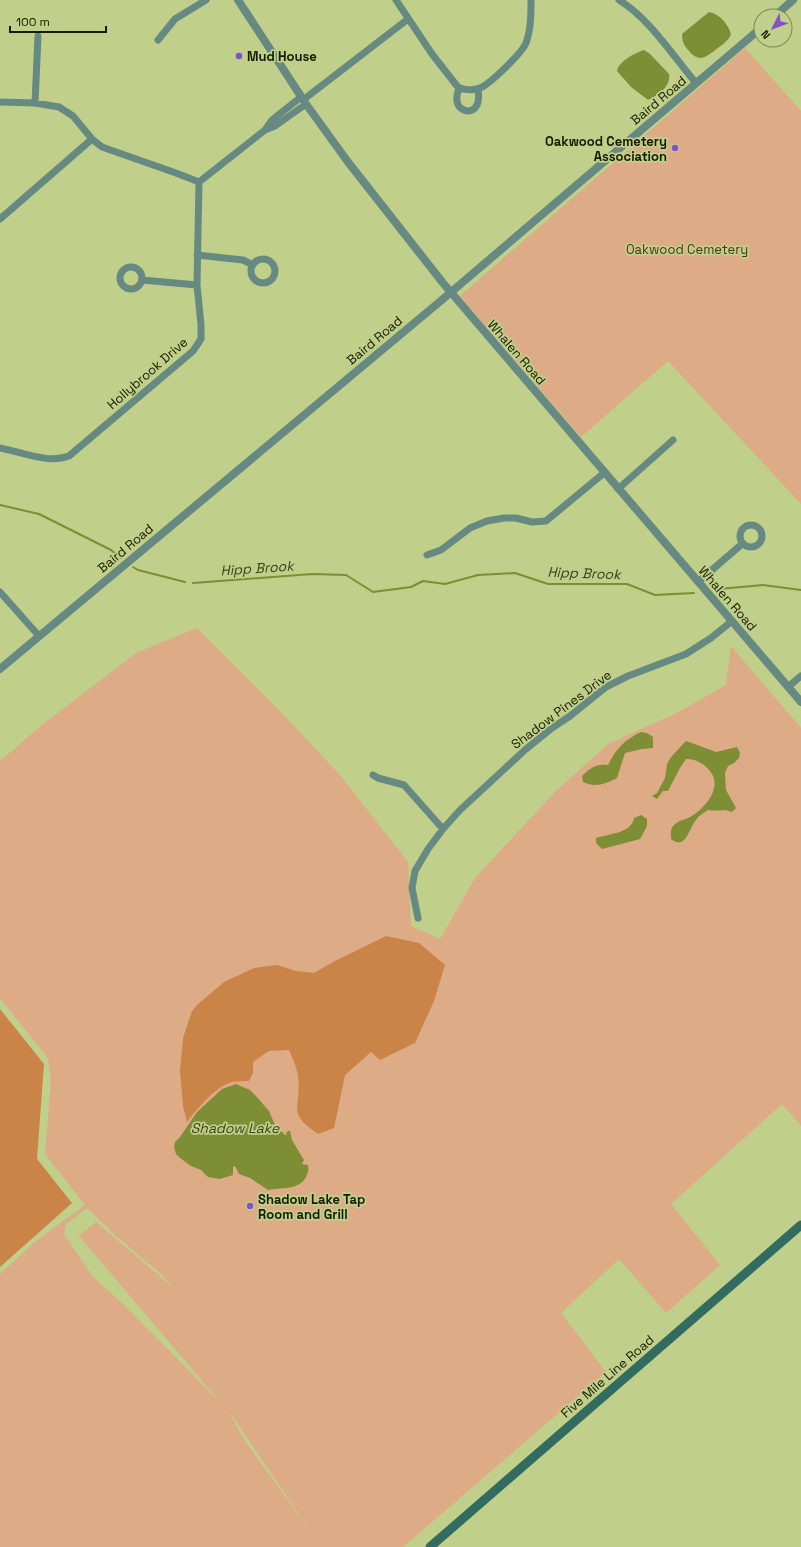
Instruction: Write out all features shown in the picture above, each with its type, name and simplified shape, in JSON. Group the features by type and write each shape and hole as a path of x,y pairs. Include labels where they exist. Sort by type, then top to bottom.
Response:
{"main road":[{"name":"Five Mile Line Road","path":"430,1547 801,1225"}],"street":[{"path":"158,40 175,19 206,0"},
{"name":"Whalen Road","path":"238,0 303,101 353,168 450,292 801,702"},
{"path":"396,0 432,54 459,88 478,89 521,52 528,35 531,0"},
{"path":"619,0 635,12 648,26 696,83"},
{"path":"784,8 793,0"},
{"path":"0,102 34,103 59,107 66,110 73,116 92,139 102,147 199,182 265,130 275,126 303,101 408,19"},
{"name":"Baird Road","path":"0,669 450,292 753,35"},
{"path":"34,103 38,36"},
{"path":"459,88 457,97 458,104 466,111 473,110 478,105 478,89"},
{"path":"0,219 92,139"},
{"name":"Hollybrook Drive","path":"0,448 48,459 63,458 75,452 193,351 198,345 201,338 202,325 197,285 199,182"},
{"path":"198,255 243,260 253,265"},
{"path":"142,280 197,285"},
{"path":"618,489 673,440"},
{"path":"427,555 441,550 470,528 487,521 504,518 516,518 532,522 546,521 604,473"},
{"path":"698,582 742,544"},
{"path":"0,592 39,636"},
{"name":"Shadow Pines Drive","path":"418,918 412,888 413,876 421,858 443,829 460,810 526,748 570,716 606,687 628,676 686,654 732,621"},
{"path":"788,687 801,676"},
{"path":"373,775 378,778 404,785 443,829"}],"green space":[{"name":"Oakwood Cemetery","path":"745,48 801,111 801,504 668,361 581,437 460,296"},
{"path":"197,628 277,708 340,775 408,862 411,926 440,939 475,878 554,793 608,744 675,714 726,685 731,646 801,728 801,1126 782,1104 671,1204 720,1265 666,1313 619,1259 561,1313 606,1372 403,1547 0,1547 0,1274 36,1241 85,1205 45,1154 51,1082 48,1058 0,998 0,761 42,725 136,653","holes":["87,1208 117,1237 161,1274 175,1289 96,1222 79,1236 222,1404 123,1304 93,1277 64,1234 66,1224","231,1414 311,1532 245,1441"]}],"shaded area":[{"path":"386,936 419,943 445,965 434,1001 415,1043 380,1060 371,1052 345,1075 334,1128 318,1134 302,1120 298,1114 298,1076 296,1066 289,1050 269,1051 253,1062 253,1073 249,1081 238,1081 226,1084 213,1093 187,1122 183,1106 180,1071 183,1038 192,1011 198,1004 224,982 254,968 277,965 296,971 314,973"},
{"path":"0,1009 44,1064 37,1159 72,1203 0,1267"}],"water":[{"path":"709,12 717,15 723,20 731,34 726,42 707,56 700,58 693,55 686,47 682,34"},
{"path":"644,50 650,54 669,74 666,87 656,96 648,100 631,87 617,71 618,67 624,61 632,55"},
{"path":"641,732 647,733 653,737 653,748 625,753 617,778 596,785 583,782 582,776 585,773 591,768 600,765 608,765 614,754 621,746 630,738"},
{"path":"686,741 716,752 737,747 740,753 739,758 728,766 725,773 726,790 736,808 732,812 726,810 708,810 697,818 684,840 676,842 671,839 672,828 677,822 694,815 705,805 710,798 715,785 714,778 705,766 700,762 686,759 668,791 663,791 657,799 652,796 657,793 665,778 667,764 671,757"},
{"path":"641,815 647,819 647,826 640,839 602,849 596,843 596,838 625,830 632,823 634,818"},
{"name":"Shadow Lake","path":"236,1084 250,1090 256,1096 269,1111 275,1125 285,1135 287,1135 286,1133 288,1131 290,1131 292,1140 304,1160 302,1164 308,1165 306,1177 299,1185 289,1188 268,1190 250,1178 239,1174 235,1166 233,1167 233,1175 220,1179 208,1177 201,1170 191,1166 176,1154 174,1147 175,1142 197,1112 222,1089"}],"waterway":[{"name":"Hipp Brook","path":"0,505 39,514 111,550 121,558"},
{"name":"Hipp Brook","path":"133,567 138,570 185,582"},
{"name":"Hipp Brook","path":"193,583 312,574 346,575 373,592 411,587 423,581 445,584 478,575 515,573 548,584 627,584 655,595 694,593"},
{"name":"Hipp Brook","path":"719,589 763,585 801,590"}],"place":[{"name":"Mud House","path":"239,56"},
{"name":"Oakwood Cemetery Association","path":"675,148"},
{"name":"Shadow Lake Tap Room and Grill","path":"250,1206"}]}
